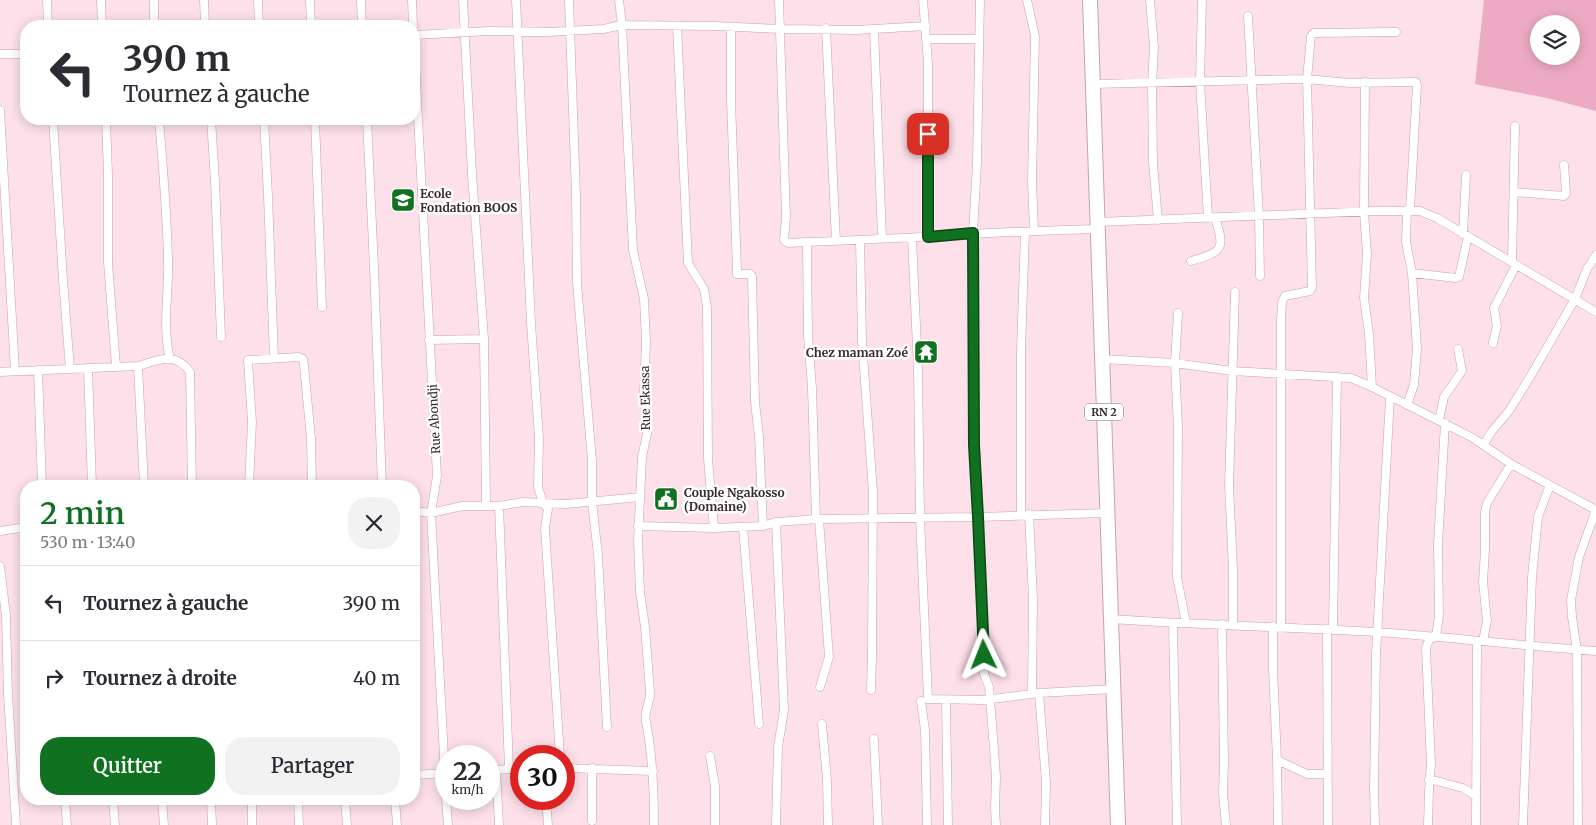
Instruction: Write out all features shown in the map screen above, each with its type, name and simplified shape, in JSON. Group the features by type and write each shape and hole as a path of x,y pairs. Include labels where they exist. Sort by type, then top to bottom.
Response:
{"highway":[{"name":"RN 2","path":"1090,0 1118,825"}],"street":[{"path":"47,0 48,20"},
{"path":"101,0 102,20"},
{"path":"154,0 154,20"},
{"path":"204,0 205,20"},
{"path":"258,0 259,20"},
{"path":"310,0 312,20"},
{"path":"361,0 362,20"},
{"path":"412,0 413,20"},
{"path":"464,0 472,174 484,339 486,505"},
{"path":"516,0 531,323 539,438 538,487 543,504 548,509 546,528 559,745"},
{"path":"569,0 576,195 577,284 592,460 592,502 598,555 607,727"},
{"name":"Rue Ekassa","path":"619,0 622,25 633,250 644,299 646,342 644,394 647,434 642,457 638,526 640,592 646,627 650,692 650,698 646,705 646,720 653,771 654,825"},
{"path":"779,0 786,217 784,240 788,243 1025,232 1158,220 1420,211 1437,218 1596,312"},
{"path":"923,0 927,39 928,237"},
{"path":"980,0 977,163 973,233 974,445 984,674 989,687 996,777 996,825"},
{"path":"1027,0 1035,36 1032,181 1034,230"},
{"path":"1150,0 1154,47 1152,84 1158,220"},
{"path":"1191,262 1211,255 1220,247 1222,240 1211,218 1200,82 1202,0"},
{"path":"1248,16 1259,216 1260,276"},
{"path":"420,35 571,31 603,29 622,25 856,30 926,26"},
{"path":"678,26 688,263 704,289 708,307 708,460 714,528"},
{"path":"731,27 731,100 737,274 750,274 752,276 755,402 759,437 763,526"},
{"path":"826,28 836,241"},
{"path":"874,29 882,238"},
{"path":"1278,825 1273,668 1277,626 1280,326 1282,302 1287,295 1310,291 1312,287 1307,79 1312,36 1314,33 1396,32"},
{"path":"927,39 979,39"},
{"path":"0,54 20,54"},
{"path":"1093,84 1307,79 1337,82 1414,81 1418,85 1406,242 1412,273 1417,360 1414,385 1407,405"},
{"path":"1365,82 1364,212 1367,254 1364,298 1369,334 1372,387"},
{"path":"0,110 15,371"},
{"path":"53,125 70,369"},
{"path":"106,125 108,264 116,366"},
{"path":"159,125 168,261 166,331 170,359"},
{"path":"211,125 221,337"},
{"path":"264,125 274,358"},
{"path":"315,125 322,307"},
{"path":"367,125 382,480"},
{"name":"Rue Abondji","path":"418,125 437,476 431,513 444,745"},
{"path":"1493,343 1497,328 1494,308 1514,263 1515,126"},
{"path":"1514,192 1564,196 1566,194 1564,165"},
{"path":"1412,273 1459,277 1466,235 1466,175"},
{"path":"1025,232 1021,350 1025,515 1034,600 1036,694 1046,782 1045,825"},
{"path":"912,238 918,369 920,518 928,699 984,700 1036,694 1113,689"},
{"path":"860,240 862,342 873,518 871,690"},
{"path":"806,242 808,336 818,519 830,657 820,687"},
{"path":"1484,444 1514,402 1575,300 1587,269 1596,255"},
{"path":"1233,626 1233,569 1229,485 1235,292"},
{"path":"1178,313 1175,363 1178,428 1177,577 1186,623"},
{"path":"429,340 484,339"},
{"path":"1428,825 1431,764 1426,648 1432,637 1438,633 1440,616 1438,544 1442,422 1444,396 1462,371 1458,349"},
{"path":"249,480 252,422 248,360 299,357 303,359 311,439 312,480"},
{"path":"0,372 138,366 158,360 170,359 184,363 190,372 192,480"},
{"path":"1102,359 1175,363 1232,371 1281,375 1351,378 1484,444 1511,464 1596,510 1580,557 1571,600 1577,650 1578,825"},
{"path":"138,366 144,480"},
{"path":"88,368 92,480"},
{"path":"38,370 42,480"},
{"path":"1328,825 1327,774 1337,377"},
{"path":"1375,825 1376,655 1390,397"},
{"path":"1476,825 1480,641 1487,621 1483,582 1485,512 1487,503 1511,464"},
{"path":"1523,825 1529,646 1536,525 1540,508 1550,485"},
{"path":"420,512 431,513 462,506 499,506 523,502 543,504 592,502 640,497"},
{"path":"499,506 509,769 500,770"},
{"path":"638,526 714,528 763,526 776,522 818,519 1108,513"},
{"path":"776,522 784,710 778,747 776,825"},
{"path":"743,527 759,724"},
{"path":"0,531 20,528"},
{"path":"0,566 6,616 8,694 16,825"},
{"path":"1110,619 1378,632 1596,651"},
{"path":"1173,623 1177,825"},
{"path":"1222,624 1223,794 1226,825"},
{"path":"946,700 948,825"},
{"path":"921,701 926,746 927,825"},
{"path":"822,724 827,780 828,825"},
{"path":"874,739 878,825"},
{"path":"710,756 715,786 715,825"},
{"path":"1277,760 1307,774 1327,774"},
{"path":"575,768 653,771"},
{"path":"592,768 592,821"},
{"path":"420,775 435,774"},
{"path":"1429,779 1463,788 1476,796"},
{"path":"65,805 67,825"},
{"path":"113,805 115,825"},
{"path":"162,805 164,825"},
{"path":"211,805 212,825"},
{"path":"252,805 252,825"},
{"path":"298,805 299,825"},
{"path":"346,805 347,825"},
{"path":"396,805 397,825"},
{"path":"447,810 448,825"},
{"path":"497,810 499,825"},
{"path":"547,810 548,825"}],"shaded area":[{"path":"1484,0 1596,0 1596,111 1547,98 1475,84"}],"place":[{"name":"Ecole Fondation BOOS","path":"403,200"},
{"name":"Chez maman Zoé","path":"926,352"},
{"name":"Couple Ngakosso (Domaine)","path":"666,499"}],"route":[{"path":"928,134 928,237 973,233 974,445 984,655"}]}
